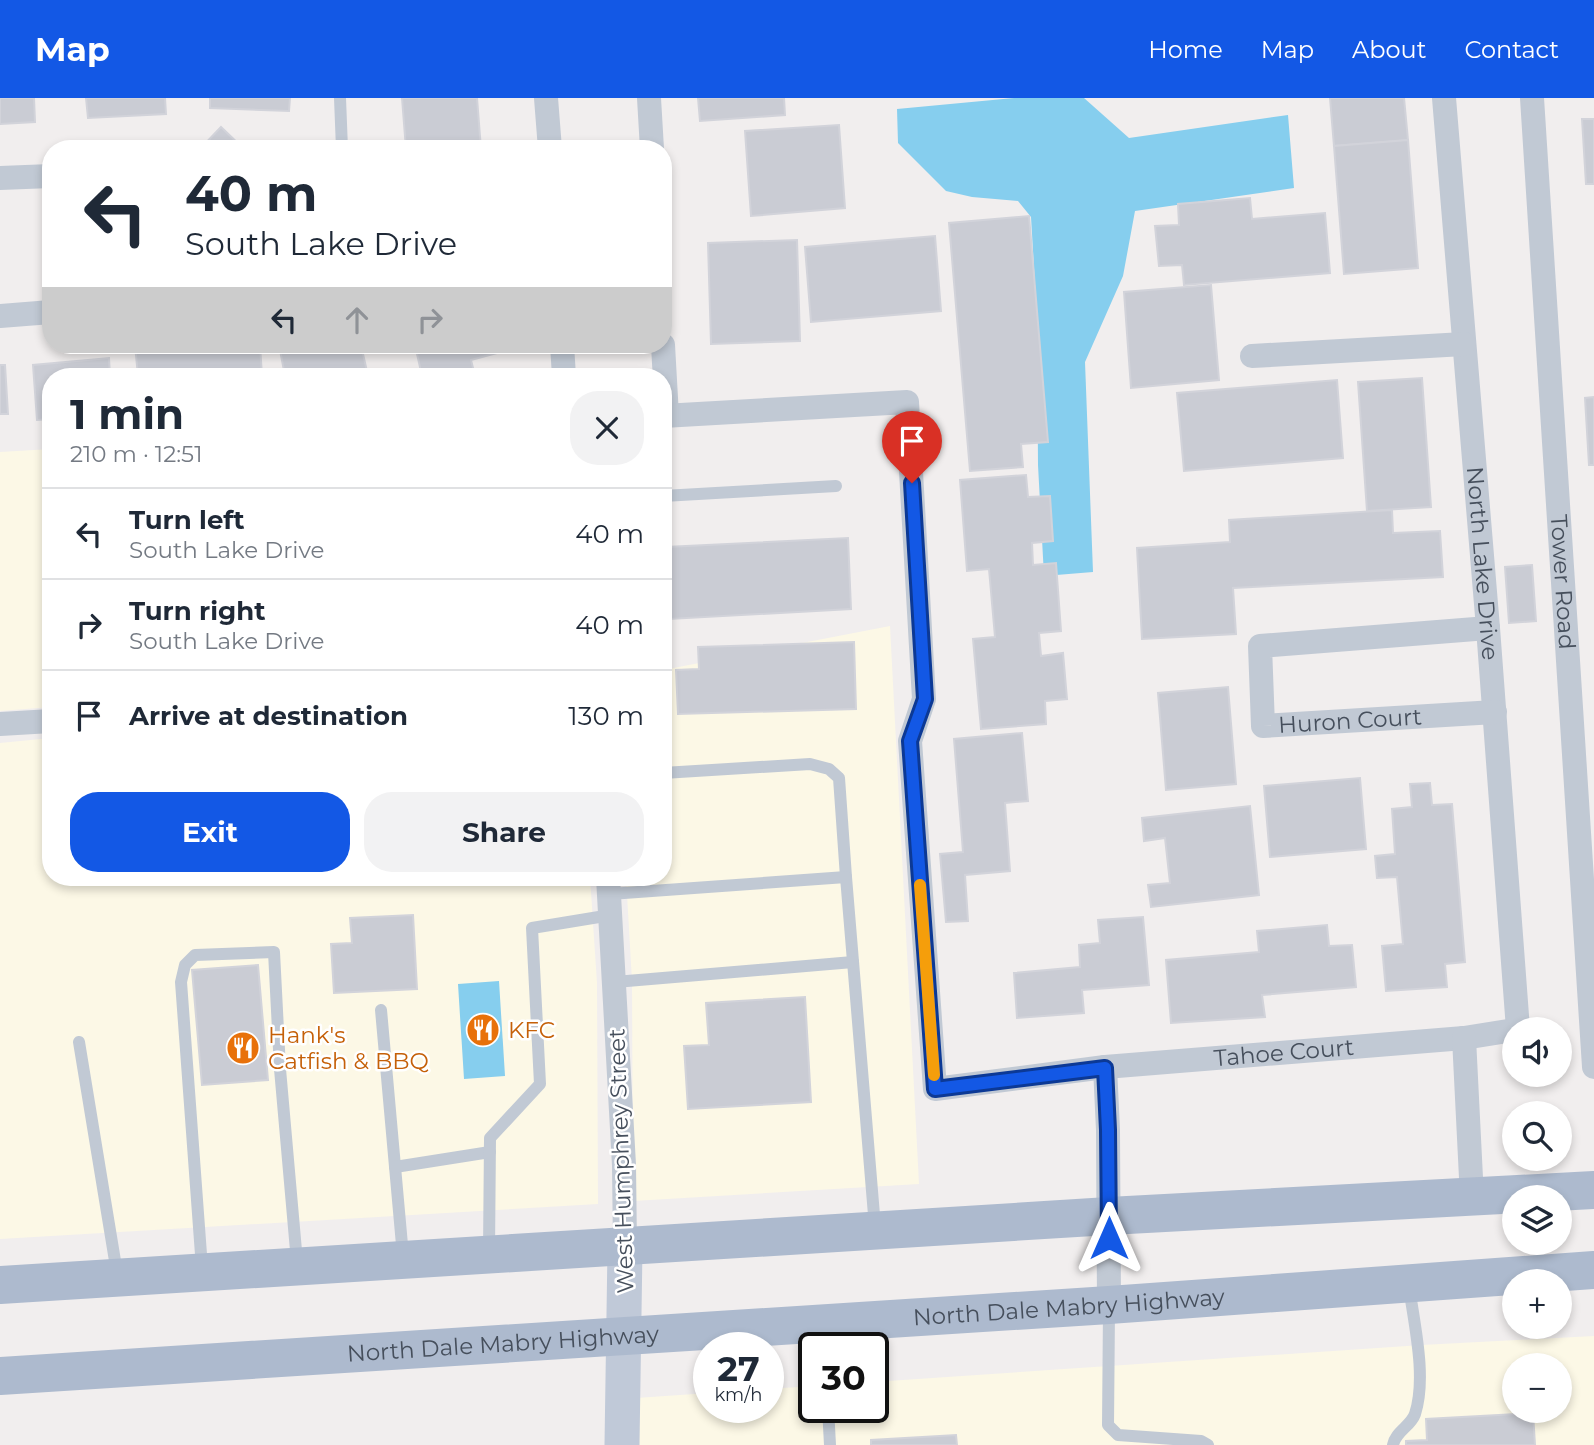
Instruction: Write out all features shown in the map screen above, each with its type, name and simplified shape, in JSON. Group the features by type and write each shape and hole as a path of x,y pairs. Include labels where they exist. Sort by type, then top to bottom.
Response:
{"main road":[{"path":"0,1285 1109,1216 1594,1190"},
{"name":"North Dale Mabry Highway","path":"0,1376 625,1336 824,1329 1109,1305 1594,1270"}],"street":[{"path":"546,98 549,140"},
{"path":"649,98 651,140"},
{"name":"North Lake Drive","path":"1444,98 1495,712 1515,1017"},
{"name":"Tower Road","path":"1532,98 1594,1067"},
{"path":"0,178 42,176"},
{"path":"0,316 42,313"},
{"path":"1252,356 1464,344"},
{"name":"Tahoe Court","path":"672,416 907,402 925,699 910,741 935,1089 1105,1068 1464,1038"},
{"name":"Huron Court","path":"1488,628 1260,646 1263,726 1495,712"},
{"path":"0,724 42,722"},
{"name":"West Humphrey Street","path":"609,895 624,1165 625,1336 622,1445"},
{"name":"North Lake Drive","path":"1464,1038 1502,1031"},
{"path":"1464,1038 1472,1198"},
{"path":"1105,1068 1109,1305"}],"lane":[{"path":"340,98 342,140"},
{"path":"672,495 836,486"},
{"path":"672,772 810,764 828,769 839,778 875,1231"},
{"path":"489,1255 490,1138 540,1084 532,928 609,895 846,877"},
{"path":"202,1272 181,982 185,965 195,955 274,951 280,1069 297,1266"},
{"path":"615,982 853,962"},
{"path":"381,1010 403,1260"},
{"path":"79,1042 117,1278"},
{"path":"395,1167 489,1152"},
{"path":"1393,1445 1394,1440 1415,1416 1420,1379 1408,1283"},
{"path":"1109,1305 1108,1425 1118,1435 1201,1441 1208,1445"},
{"path":"829,1423 830,1445"}],"shaded area":[{"path":"42,450 42,708 0,711 0,452"},
{"path":"890,626 919,1184 633,1201 632,981 627,886 672,886 672,668"},
{"path":"42,739 42,886 591,886 597,983 598,1204 0,1239 0,743"},
{"path":"1594,1336 1594,1445 637,1445 636,1398 693,1394 693,1423 784,1423 784,1388 798,1387 798,1423 889,1423 889,1381"}],"water":[{"path":"1014,98 1084,98 1129,138 1288,115 1294,188 1135,211 1123,276 1085,362 1093,572 1044,576 1038,465 1037,318 1031,217 1018,201 972,197 946,191 898,143 897,109"},
{"path":"499,981 505,1076 464,1079 458,984"}],"building":[{"path":"0,98 34,98 35,122 0,124"},
{"path":"86,98 165,98 166,114 88,118"},
{"path":"210,98 290,98 289,111 210,108"},
{"path":"402,98 477,98 480,140 405,140"},
{"path":"698,98 784,98 785,115 700,121"},
{"path":"1330,98 1404,98 1408,140 1334,146"},
{"path":"1582,119 1594,119 1594,184 1586,184"},
{"path":"839,125 845,208 751,216 745,131"},
{"path":"221,127 235,140 209,140"},
{"path":"1408,140 1418,268 1344,274 1334,146"},
{"path":"1250,198 1252,219 1325,213 1330,273 1184,285 1182,265 1159,266 1155,226 1179,225 1178,204"},
{"path":"1029,216 1048,442 1021,444 1023,467 970,471 949,223"},
{"path":"935,236 941,311 811,322 805,247"},
{"path":"797,240 800,341 711,344 708,243"},
{"path":"1211,285 1219,380 1131,388 1124,292"},
{"path":"136,354 261,354 261,368 137,368"},
{"path":"281,354 363,354 366,368 283,368"},
{"path":"417,354 493,354 471,360 473,368 420,368"},
{"path":"109,358 110,368 42,368 42,420 37,420 33,365"},
{"path":"0,365 5,365 8,414 0,414"},
{"path":"1422,378 1431,507 1367,511 1358,382"},
{"path":"1337,380 1343,458 1184,471 1177,393"},
{"path":"1594,397 1594,465 1589,465 1585,398"},
{"path":"1026,475 1028,497 1050,496 1053,541 1032,543 1033,565 1056,563 1061,631 1039,633 1041,656 1063,653 1067,699 1045,701 1046,724 981,729 973,639 995,637 989,569 967,571 960,480"},
{"path":"1392,510 1393,533 1440,531 1443,577 1233,588 1236,634 1142,639 1137,548 1230,542 1229,520"},
{"path":"848,538 851,609 672,619 672,547"},
{"path":"1532,565 1536,621 1509,623 1505,567"},
{"path":"854,642 856,709 678,714 676,670 699,669 698,647"},
{"path":"1228,687 1236,784 1166,790 1158,693"},
{"path":"1022,733 1028,801 1005,803 1010,871 965,875 968,921 946,922 940,854 963,852 954,739"},
{"path":"1360,778 1366,849 1270,857 1264,786"},
{"path":"1430,783 1432,805 1452,804 1465,962 1445,964 1447,987 1386,991 1382,946 1403,944 1397,877 1377,878 1375,856 1395,854 1392,809 1412,807 1410,784"},
{"path":"1250,806 1259,895 1151,907 1148,885 1170,883 1165,838 1144,841 1142,818"},
{"path":"413,915 417,989 334,993 331,944 352,943 350,918"},
{"path":"1143,917 1149,985 1082,990 1084,1013 1017,1018 1014,973 1080,967 1079,945 1100,943 1098,920"},
{"path":"1327,925 1329,946 1352,945 1356,987 1262,995 1265,1017 1171,1023 1166,960 1259,952 1257,931"},
{"path":"258,965 268,1080 202,1085 192,970"},
{"path":"805,997 811,1102 688,1109 684,1046 709,1045 706,1003"},
{"path":"1502,1415 1502,1423 1534,1423 1535,1445 1406,1445 1406,1441 1427,1440 1426,1419"},
{"path":"956,1435 957,1445 871,1445 871,1440"}],"slow traffic":[{"path":"920,885 934,1075"}],"place":[{"name":"KFC","path":"483,1030"},
{"name":"Hank's Catfish & BBQ","path":"243,1048"}],"route":[{"path":"912,483 925,699 910,741 935,1089 1105,1068 1109,1238"}]}
